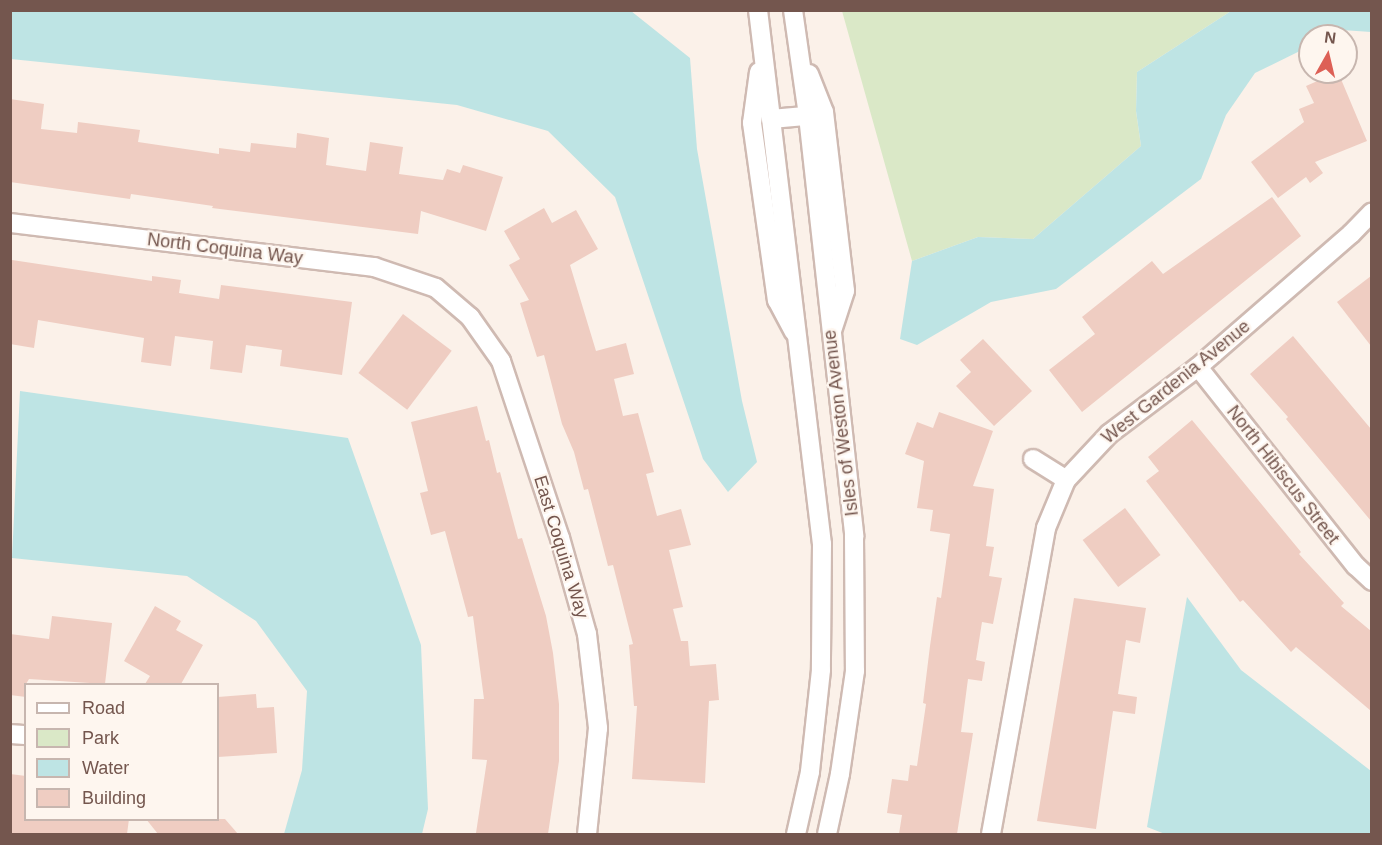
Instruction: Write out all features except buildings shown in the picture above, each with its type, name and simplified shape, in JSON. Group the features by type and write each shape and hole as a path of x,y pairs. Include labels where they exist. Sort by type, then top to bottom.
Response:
{"street":[{"name":"Isles of Weston Avenue","path":"758,10 822,544 821,670 810,772 796,834"},
{"name":"Isles of Weston Avenue","path":"793,10 808,116 854,536 855,671 840,774 827,834"},
{"path":"798,48 824,112 845,291 831,336"},
{"path":"762,49 752,123 777,300 799,342"},
{"path":"771,119 808,116"},
{"name":"West Gardenia Avenue","path":"991,834 1046,528 1066,480 1109,434 1198,367 1351,234 1371,212"},
{"name":"North Coquina Way","path":"10,223 374,267 436,288"},
{"path":"789,256 840,250"},
{"name":"East Coquina Way","path":"436,288 470,317 501,361 563,549 587,634 598,728 593,833"},
{"name":"North Hibiscus Street","path":"1198,367 1356,566 1371,581"},
{"path":"1033,459 1066,480"}],"green space":[{"path":"842,11 1231,11 1137,72 1136,111 1141,146 1033,239 978,237 912,261"}],"water":[{"path":"11,10 631,11 690,58 697,149 742,401 757,462 728,492 703,459 615,197 548,131 457,105 11,59"},
{"path":"1231,11 1371,11 1371,32 1358,31 1358,24 1298,24 1298,52 1255,73 1226,115 1201,179 1056,289 991,302 917,345 900,339 912,261 978,237 1033,239 1141,146 1136,111 1137,72"},
{"path":"20,391 348,438 421,645 428,809 422,834 284,834 302,770 307,691 256,621 187,576 12,558"},
{"path":"1187,597 1241,670 1371,771 1371,834 1165,834 1147,827"}]}
